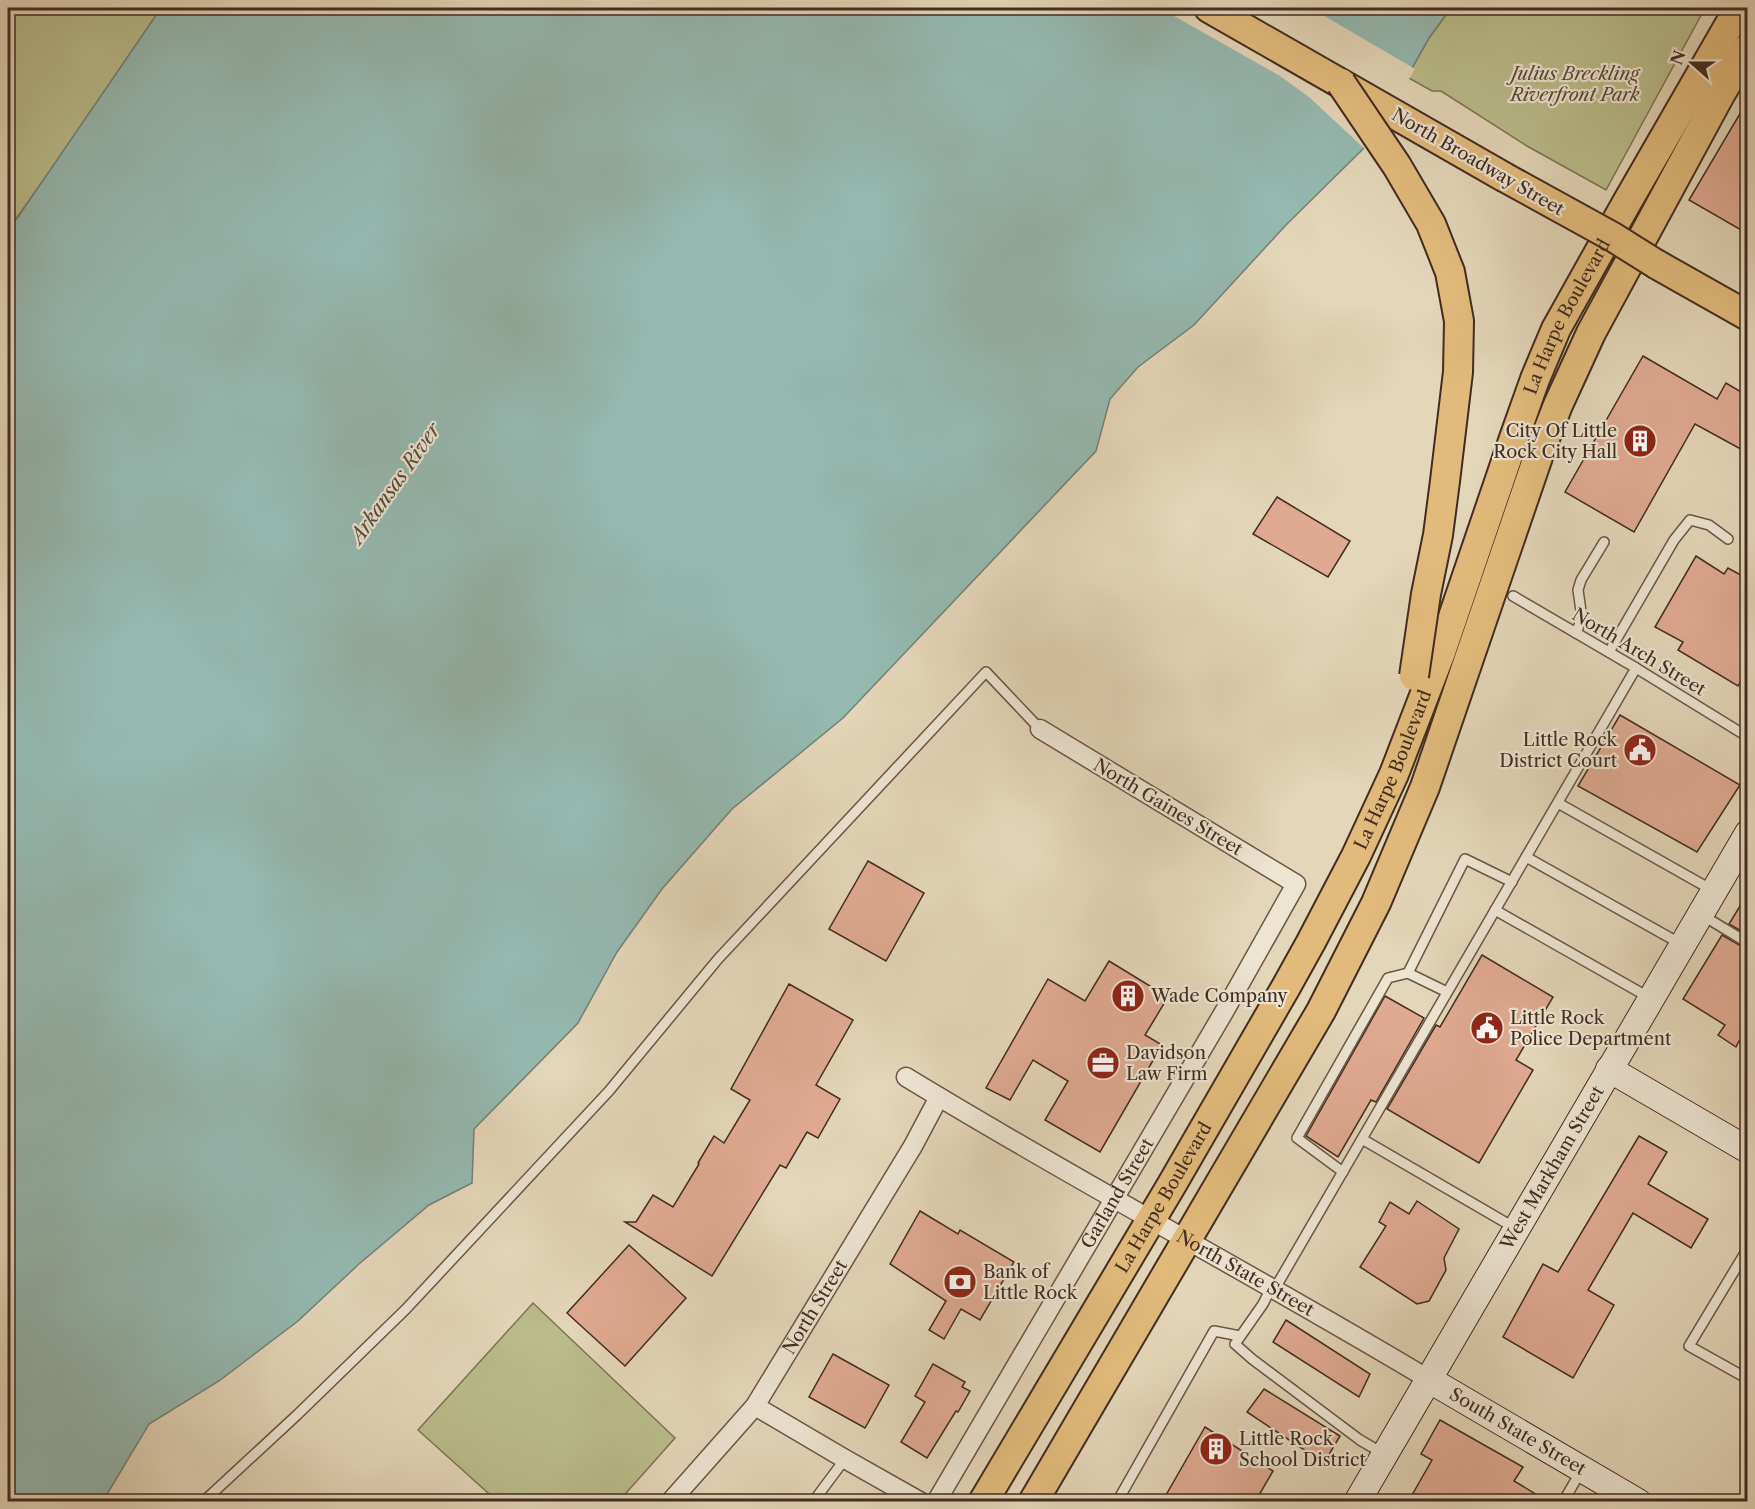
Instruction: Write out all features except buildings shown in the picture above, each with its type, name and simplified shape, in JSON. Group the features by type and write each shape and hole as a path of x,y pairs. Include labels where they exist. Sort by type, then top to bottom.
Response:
{"main road":[{"name":"North Broadway Street","path":"1209,8 1748,316"},
{"name":"La Harpe Boulevard","path":"983,1502 1286,987 1356,856 1394,774 1441,652 1535,379 1556,329 1739,8"},
{"name":"La Harpe Boulevard","path":"1033,1502 1321,1011 1376,903 1425,787 1539,454 1558,405 1591,333 1721,93 1748,48"},
{"path":"1286,987 1336,858 1371,784 1414,676 1426,594 1438,535 1458,372 1459,321 1450,272 1431,224 1397,166 1341,83"}],"street":[{"name":"North Gaines Street","path":"1040,729 1296,884"},
{"name":"West Markham Street","path":"1357,1502 1748,833"},
{"name":"Garland Street","path":"936,1502 1296,884"},
{"path":"1609,1069 1748,1150"},
{"name":"North State Street","path":"906,1077 1428,1379"},
{"name":"North Street","path":"670,1502 755,1406 913,1146 939,1097"},
{"name":"South State Street","path":"1428,1379 1638,1502"},
{"path":"755,1406 921,1502"}],"lane":[{"path":"1609,652 1674,540 1690,520 1708,525 1728,539"},
{"path":"1576,633 1582,618 1578,590 1581,580 1604,542"},
{"name":"North Arch Street","path":"1513,596 1748,737"},
{"path":"1384,1454 1360,1440 1235,1344 1273,1289 1343,1172 1636,668"},
{"path":"203,1502 406,1309 609,1091 718,959 986,672 1040,729"},
{"path":"1558,802 1714,891"},
{"path":"1526,857 1682,945"},
{"path":"1408,973 1465,859 1512,882"},
{"path":"1495,910 1651,998"},
{"path":"1700,914 1748,943"},
{"path":"1343,1172 1297,1138 1388,978 1408,973 1447,992"},
{"path":"1362,1139 1516,1228"},
{"path":"1748,1248 1689,1346 1748,1379"},
{"path":"1117,1502 1214,1331 1240,1336"},
{"path":"813,1502 845,1459"},
{"path":"1563,1502 1582,1469"}],"green space":[{"path":"8,8 161,8 8,230"},
{"name":"Julius Breckling Riverfront Park","path":"1451,8 1705,8 1606,190 1527,146 1441,91 1432,91 1407,77 1429,38"},
{"path":"533,1303 675,1438 619,1501 497,1501 418,1430"}],"water":[{"name":"Arkansas River","path":"161,8 1451,8 1429,38 1363,149 1286,225 1194,325 1138,367 1110,399 1096,451 843,718 732,809 662,889 617,952 578,1023 474,1129 472,1183 429,1205 359,1264 298,1321 219,1381 149,1424 103,1501 8,1502 8,230"}],"pier":[{"path":"1160,8 1311,8 1415,69 1366,150 1309,97 1280,76"}],"place":[{"name":"City Of Little Rock City Hall","path":"1640,441"},
{"name":"Little Rock District Court","path":"1640,750"},
{"name":"Wade Company","path":"1128,996"},
{"name":"Little Rock Police Department","path":"1487,1028"},
{"name":"Davidson Law Firm","path":"1103,1063"},
{"name":"Bank of Little Rock","path":"960,1282"},
{"name":"Little Rock School District","path":"1216,1449"}]}
